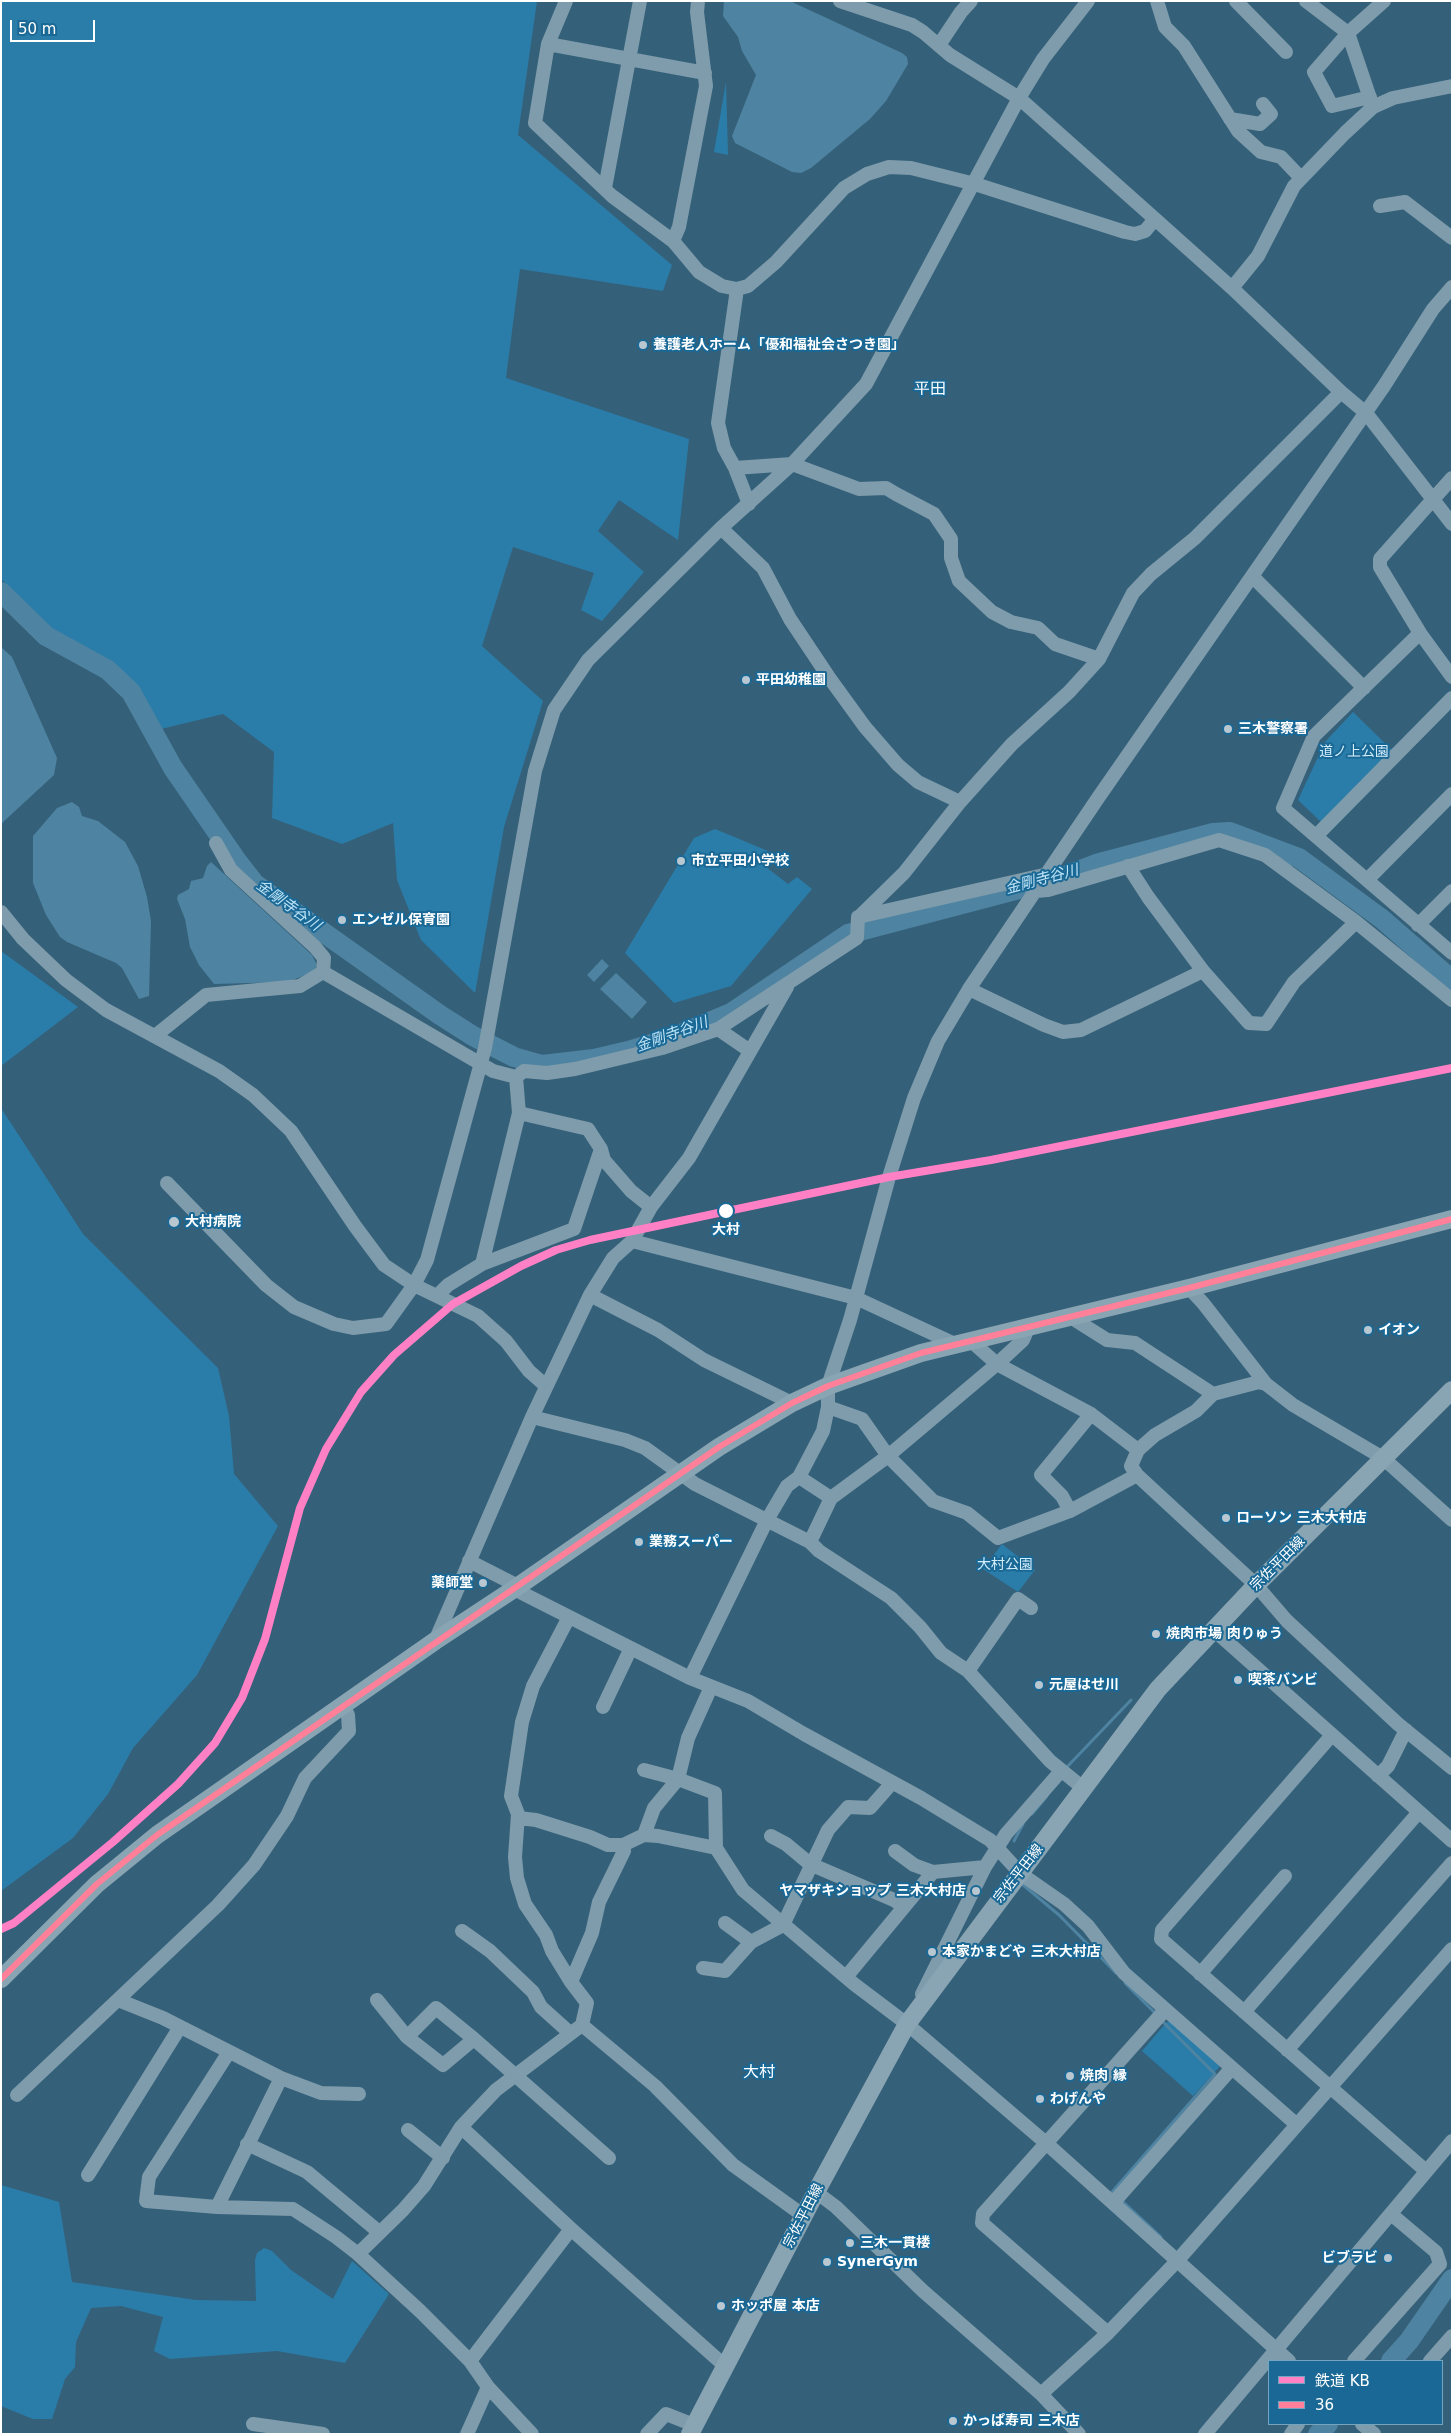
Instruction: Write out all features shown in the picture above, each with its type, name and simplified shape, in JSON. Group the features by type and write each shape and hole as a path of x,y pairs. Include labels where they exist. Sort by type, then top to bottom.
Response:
{"main road":[{"path":"1,1979 97,1884 127,1858 435,1641 719,1447 792,1403 828,1386 920,1353 1189,1288 1452,1219"},
{"name":"宗佐平田線","path":"692,2430 816,2192 908,2024 1158,1689 1256,1586 1452,1390"}],"street":[{"path":"566,1 548,44 535,123 605,188 673,241 698,272 722,286 737,289 748,286 776,262 839,193 867,174 889,167 911,168 975,184 1135,234 1145,230 1155,219"},
{"path":"605,188 640,1"},
{"path":"673,241 679,227 705,96 705,73 697,12 698,1"},
{"path":"840,1 912,26 950,55 1019,98 1232,288 1341,392 1366,413 1452,524"},
{"path":"939,45 961,12 971,1"},
{"path":"167,1183 266,1285 294,1306 334,1324 353,1328 386,1324 414,1285 427,1260 481,1062 535,770 554,710 588,660 721,528 792,464 866,384 975,184 1019,98 1043,60 1088,1"},
{"path":"1158,1 1165,27 1184,46 1238,131 1261,152 1281,157 1301,178"},
{"path":"1236,1 1236,4 1286,52"},
{"path":"1306,1 1348,33 1372,102"},
{"path":"1384,1 1348,33 1314,72 1332,106 1372,102 1452,86"},
{"path":"548,44 705,73"},
{"path":"1232,288 1258,256 1294,186 1372,102"},
{"path":"1230,119 1260,124 1271,114 1263,104"},
{"path":"1380,206 1405,202 1452,238"},
{"path":"690,1678 767,1520 788,1486 798,1477 823,1431 828,1406 828,1386 856,1298 890,1175 914,1098 938,1041 969,989 1098,798 1366,413 1433,309 1452,287"},
{"path":"737,289 718,424 724,448 735,468 749,504"},
{"path":"516,1077 524,1071 546,1073 613,1061 718,1029 857,938 858,917 904,874 960,802 1012,744 1068,692 1099,659 1133,593 1151,574 1195,538 1341,392"},
{"path":"735,468 792,464 859,488 886,488 934,514 951,539 951,558 959,581 992,612 1012,622 1038,628 1055,644 1099,659"},
{"path":"1452,478 1380,559 1380,567 1420,633 1452,677"},
{"path":"721,528 763,568 790,619 828,676 871,734 898,765 918,782 960,802"},
{"path":"1253,577 1364,688"},
{"path":"1420,633 1314,736 1284,808 1452,953"},
{"path":"1316,836 1452,698"},
{"path":"1367,880 1452,794"},
{"path":"1036,892 1219,840 1265,855 1356,922 1452,1000"},
{"path":"216,843 231,870 315,947 324,958 323,972"},
{"path":"1128,866 1203,971 1249,1023 1266,1024 1294,982 1356,922"},
{"path":"858,917 1048,874"},
{"path":"1418,924 1452,891"},
{"path":"1,912 23,939 66,980 106,1010 219,1072 260,1101 291,1132 384,1265 414,1285 478,1316 506,1341 528,1371 546,1386"},
{"path":"969,989 1044,1025 1063,1032 1081,1030 1203,971"},
{"path":"323,972 481,1062 493,1071 516,1077"},
{"path":"155,1036 206,996 300,986 323,972"},
{"path":"435,1641 532,1417 590,1295 613,1258 632,1241 651,1207 689,1158 789,984"},
{"path":"718,1029 750,1051"},
{"path":"482,1264 519,1113 516,1077"},
{"path":"519,1113 588,1129 601,1149 604,1160 631,1191 651,1207"},
{"path":"437,1296 448,1285 482,1264 574,1229 601,1149"},
{"path":"632,1241 856,1298 963,1342 997,1364 1091,1414 1138,1450"},
{"path":"1189,1288 1203,1303 1266,1384 1293,1405 1382,1458 1452,1520"},
{"path":"590,1295 658,1330 704,1360 792,1403"},
{"path":"1069,1316 1107,1340 1135,1343 1213,1394"},
{"path":"810,1542 831,1498 888,1456 997,1364 1023,1340 1029,1326"},
{"path":"1266,1384 1259,1382 1213,1394 1196,1411 1155,1435 1138,1450 1131,1466 1137,1475 1256,1586 1287,1621 1406,1730 1452,1768"},
{"path":"828,1406 862,1418 888,1456 933,1501 967,1514 998,1538 1070,1511 1137,1475"},
{"path":"1070,1511 1062,1496 1041,1475 1091,1414"},
{"path":"532,1417 632,1443 652,1452 695,1484 810,1542 819,1552 891,1598 920,1627 941,1653 968,1671 1061,1771 1083,1788"},
{"path":"798,1477 831,1498"},
{"path":"469,1561 569,1617 630,1648 690,1678 748,1701 983,1835 1021,1874 1064,1904 1088,1926 1124,1973 1297,2125"},
{"path":"968,1671 1018,1599 1031,1608"},
{"path":"358,2254 403,2210 424,2186 461,2127 496,2090 576,2029 586,2003 570,1982 552,1951 546,1936 525,1904 519,1887 515,1857 518,1818 511,1796 522,1722 533,1686 569,1617"},
{"path":"1215,1631 1452,1841"},
{"path":"603,1707 630,1648"},
{"path":"644,1836 654,1808 678,1779 688,1738 711,1687"},
{"path":"17,2095 218,1905 254,1866 287,1816 305,1778 349,1731 348,1715 343,1706"},
{"path":"1378,1776 1388,1766 1406,1730"},
{"path":"1332,1735 1162,1930 1161,1939 1426,2171"},
{"path":"644,1770 678,1779 715,1793 716,1848 743,1890 783,1926 908,2024 1046,2143 1288,2360"},
{"path":"908,2024 985,1867 1006,1834 1061,1771"},
{"path":"703,1968 725,1971 751,1942 783,1926 810,1864 828,1830 848,1807 870,1808 892,1783"},
{"path":"1244,2012 1419,1812"},
{"path":"518,1818 536,1820 590,1837 608,1845 624,1846 644,1836 658,1836 716,1848"},
{"path":"770,1836 786,1844 810,1864 894,1900 904,1907"},
{"path":"570,1982 592,1933 599,1902 624,1851 624,1846"},
{"path":"895,1851 914,1865 933,1872 985,1867"},
{"path":"1287,2050 1452,1863"},
{"path":"846,1977 933,1872"},
{"path":"1200,1974 1285,1876"},
{"path":"726,1923 751,1942"},
{"path":"462,1931 490,1951 533,1992 541,2007 576,2029 655,2086 733,2165 804,2216"},
{"path":"1041,2394 1108,2333 1177,2261 1452,1949"},
{"path":"118,2000 180,2027 281,2078 321,2093 359,2094"},
{"path":"377,2000 407,2037 443,2065 474,2039"},
{"path":"407,2037 436,2008 516,2075 609,2158"},
{"path":"1108,2333 982,2222 983,2214 1165,2010"},
{"path":"88,2175 180,2027"},
{"path":"228,2052 149,2177 146,2201 256,2210 294,2210 358,2254 470,2360 488,2387 532,2434"},
{"path":"1113,2203 1231,2069"},
{"path":"218,2207 247,2144 281,2078"},
{"path":"461,2127 570,2230 725,2366"},
{"path":"408,2130 443,2158"},
{"path":"1205,2434 1452,2141"},
{"path":"247,2144 307,2172 379,2232"},
{"path":"816,2192 836,2207 923,2291 1041,2394 1079,2434"},
{"path":"1355,2360 1440,2264 1436,2252 1391,2214"},
{"path":"470,2360 570,2230"},
{"path":"1431,2360 1452,2336"},
{"path":"467,2434 488,2387"},
{"path":"647,2434 666,2414 692,2430"},
{"path":"253,2424 283,2432 323,2434"}],"green space":[{"path":"1,1 537,1 518,135 672,265 663,291 520,269 506,378 689,439 678,540 619,500 598,531 644,572 602,621 581,610 594,573 513,547 482,646 543,701 504,827 475,993 421,940 397,880 393,823 342,844 272,818 274,752 223,714 161,729 119,668 48,628 1,579"},
{"path":"726,82 728,155 714,152"},
{"name":"道ノ上公園","path":"1353,712 1394,752 1321,822 1298,800 1325,742"},
{"path":"715,829 768,851 776,856 766,867 788,884 797,877 812,889 731,986 674,1003 625,953 694,838"},
{"path":"1,951 78,1007 1,1066"},
{"path":"1,1108 83,1234 218,1368 229,1416 234,1474 278,1526 197,1675 133,1748 108,1794 73,1838 1,1891"},
{"name":"大村公園","path":"1002,1544 1035,1570 1018,1592 983,1569"},
{"path":"1175,2021 1223,2063 1193,2096 1142,2051 1167,2022"},
{"path":"1,2185 59,2202 72,2282 196,2300 256,2301 255,2260 257,2253 264,2248 272,2251 291,2270 333,2299 352,2261 389,2294 345,2363 277,2351 170,2359 154,2351 163,2317 121,2306 91,2308 76,2342 75,2367 65,2379 52,2419 33,2419 1,2406"}],"shaded area":[{"path":"724,1 790,1 902,53 907,57 908,64 886,101 870,119 811,168 801,173 792,172 735,143 732,136 756,75 742,51 738,37 723,16"},
{"path":"1,647 12,657 57,758 54,775 1,824"},
{"path":"72,802 79,807 82,816 98,821 125,842 138,866 147,897 151,921 149,996 139,999 122,968 116,963 67,942 60,937 46,915 33,883 33,836 57,808"},
{"path":"211,862 312,955 317,965 314,972 287,982 214,984 199,965 190,947 185,919 177,899 178,895 189,889 191,881 203,878 207,866"},
{"path":"602,959 609,966 594,982 587,975"},
{"path":"616,973 647,1002 632,1019 600,989"}],"waterway":[{"name":"金剛寺谷川","path":"1,592 46,636 108,670 131,692 173,768 255,884 440,1015 473,1036 514,1057 542,1065 594,1059 628,1051 671,1038 731,1013 848,934 1057,879 1096,864 1213,833 1230,832 1299,858 1382,919 1452,980"},
{"path":"1066,1768 1131,1700"},
{"path":"1032,1814 1047,1796"},
{"path":"1014,1841 1023,1824"},
{"path":"1022,1884 1059,1915 1116,1973"},
{"path":"1125,1983 1156,2014"},
{"path":"1115,2195 1112,2192 1215,2074 1162,2021"},
{"path":"1120,2199 1161,2237"},
{"name":"金剛寺谷川","path":"1392,2360 1409,2341 1452,2279"},
{"name":"金剛寺谷川","path":"1318,2434 1327,2425"}],"rail line":[{"name":"KB","path":"1,1929 14,1923 113,1842 178,1784 215,1743 242,1698 265,1639 300,1508 326,1449 361,1392 394,1355 453,1304 521,1266 556,1250 590,1240 889,1177 991,1160 1452,1068"}],"transit line":[{"name":"36","path":"1,1979 97,1884 157,1835 719,1447 792,1403 828,1386 921,1353 1189,1288 1452,1219"}],"place":[{"name":"養護老人ホーム「優和福祉会さつき園」","path":"643,345"},
{"name":"平田幼稚園","path":"746,680"},
{"name":"三木警察署","path":"1228,729"},
{"name":"市立平田小学校","path":"681,861"},
{"name":"エンゼル保育園","path":"342,920"},
{"name":"大村","path":"726,1211"},
{"name":"大村病院","path":"174,1222"},
{"name":"イオン","path":"1368,1330"},
{"name":"ローソン 三木大村店","path":"1226,1518"},
{"name":"業務スーパー","path":"639,1542"},
{"name":"薬師堂","path":"483,1583"},
{"name":"焼肉市場 肉りゅう","path":"1156,1634"},
{"name":"喫茶バンビ","path":"1238,1680"},
{"name":"元屋はせ川","path":"1039,1685"},
{"name":"ヤマザキショップ 三木大村店","path":"976,1891"},
{"name":"本家かまどや 三木大村店","path":"932,1952"},
{"name":"焼肉 縁","path":"1070,2076"},
{"name":"わげんや","path":"1040,2099"},
{"name":"三木一貫楼","path":"850,2243"},
{"name":"ビブラビ","path":"1388,2258"},
{"name":"SynerGym","path":"827,2262"},
{"name":"ホッポ屋 本店","path":"721,2306"},
{"name":"かっぱ寿司 三木店","path":"953,2421"}],"district":[{"name":"平田","path":"930,390"},
{"name":"大村","path":"759,2073"}]}
